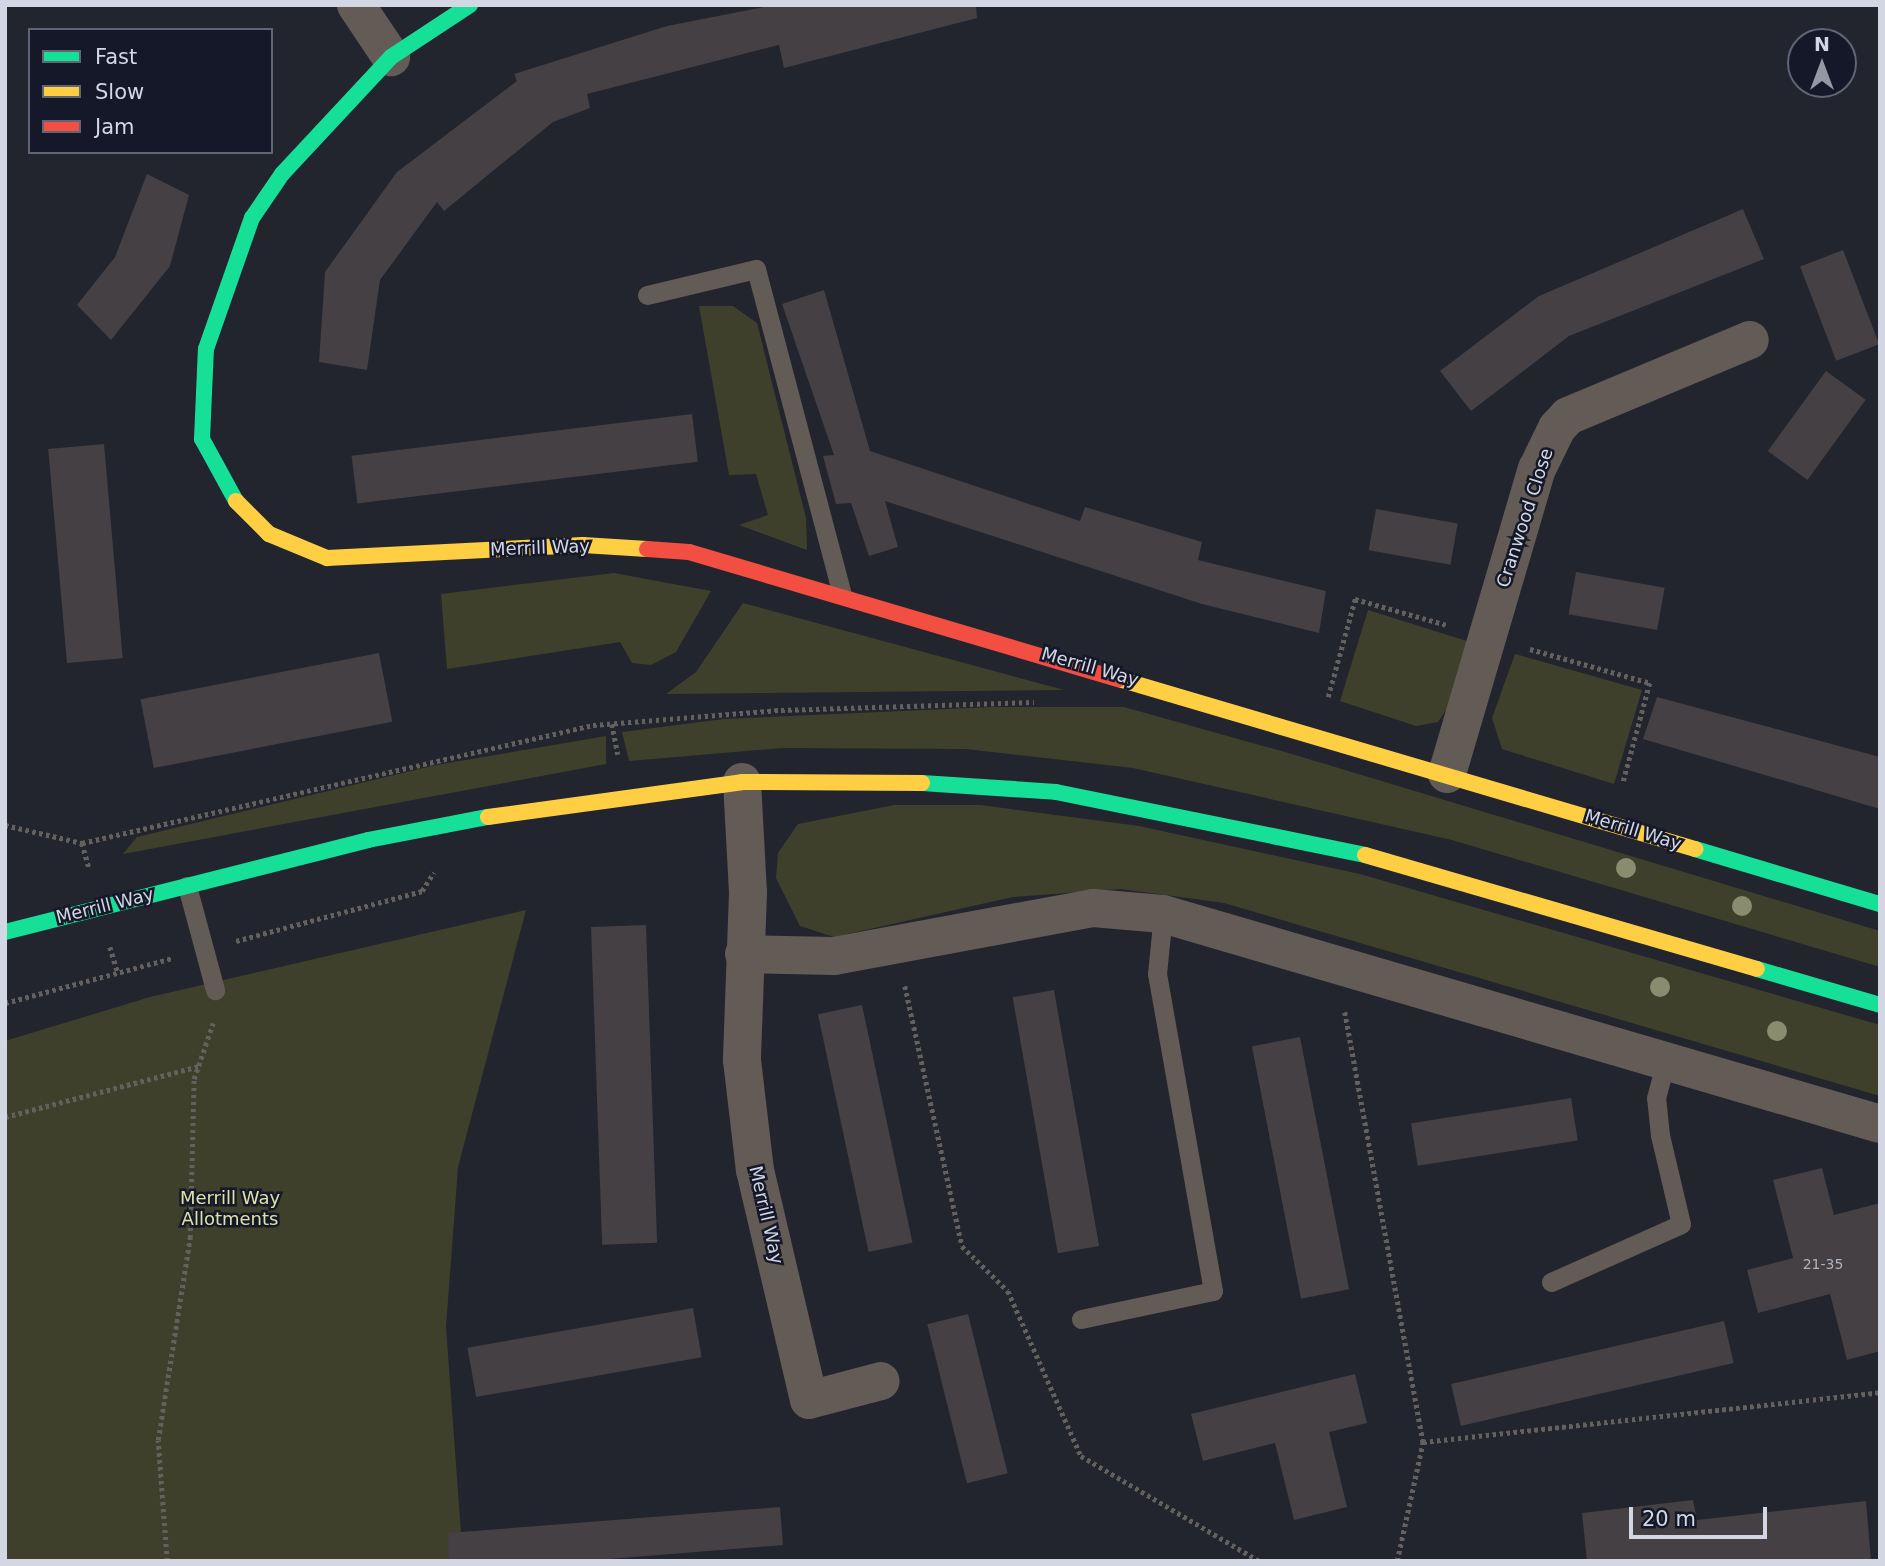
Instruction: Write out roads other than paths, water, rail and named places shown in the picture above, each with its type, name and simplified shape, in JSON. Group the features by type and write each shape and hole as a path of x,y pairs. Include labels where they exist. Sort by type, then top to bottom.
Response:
{"street":[{"path":"356,5 391,57"},
{"name":"Merrill Way","path":"470,5 391,57 263,199 206,349 201,414 206,457 236,504 286,544 327,558 377,559 650,546 842,594 1880,904"},
{"name":"Cranwood Close","path":"1447,774 1537,469 1557,428 1568,416 1750,340"},
{"name":"Merrill Way","path":"742,782 748,883 744,954 746,1117 809,1400 881,1381"},
{"name":"Merrill Way","path":"5,932 467,819 742,782 969,784 1193,814 1556,907 1880,1005"},
{"path":"744,954 793,959 894,945 1081,910 1163,914 1336,961 1880,1124"}],"lane":[{"path":"648,295 756,269 842,594"},
{"path":"187,886 215,990"},
{"path":"1081,1319 1213,1291 1157,974 1163,914"},
{"path":"1551,1282 1681,1224 1660,1135 1657,1098 1666,1060"}],"park label":[{"name":"Merrill Way Allotments","path":"230,1209"}]}
